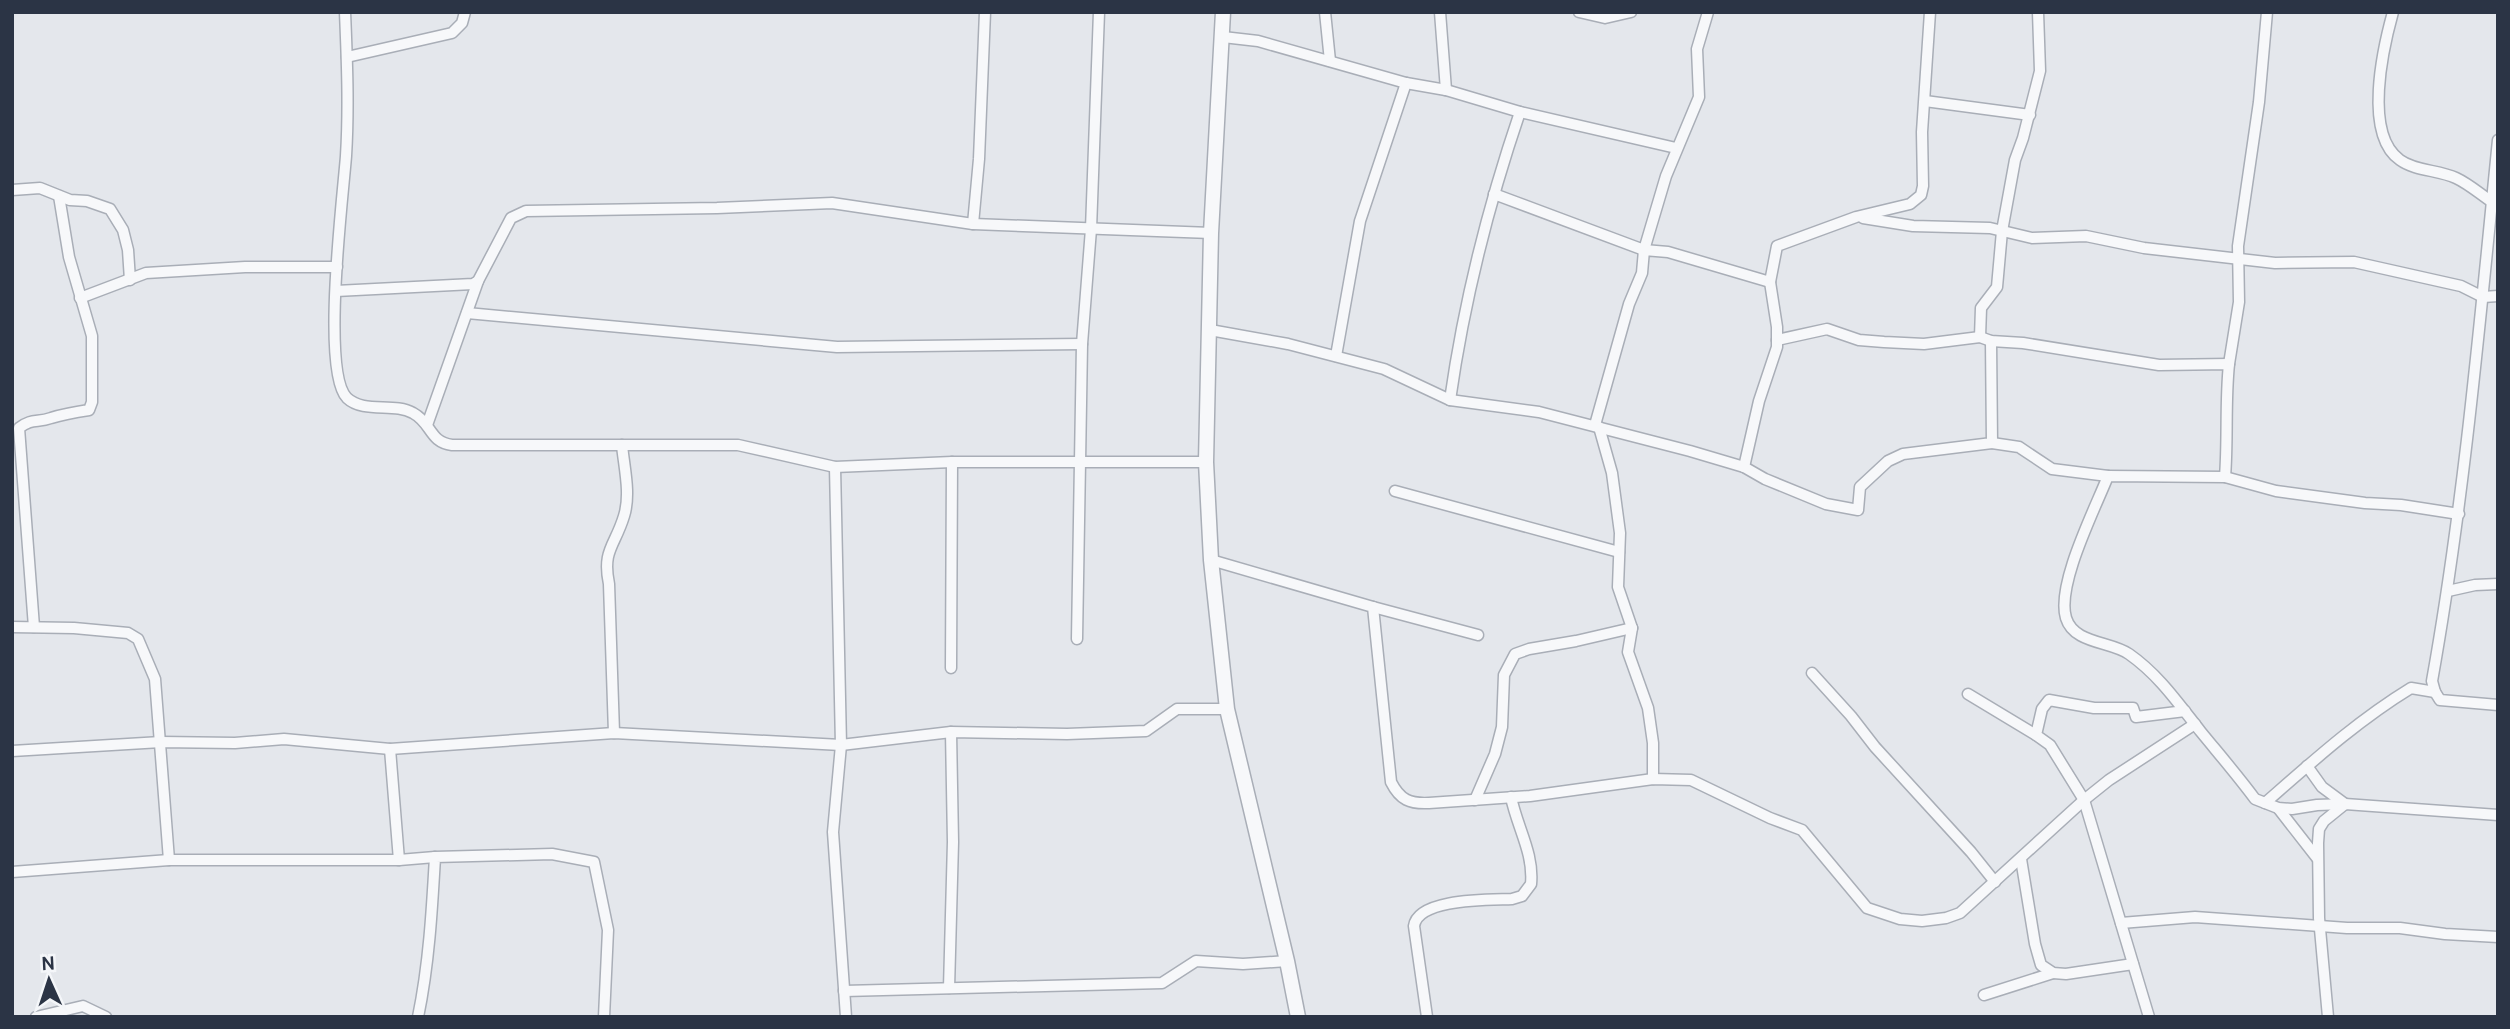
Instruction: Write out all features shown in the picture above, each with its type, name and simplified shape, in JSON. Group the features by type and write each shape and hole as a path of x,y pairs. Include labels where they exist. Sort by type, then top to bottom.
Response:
{"street":[{"path":"345,12 346,155 335,291 336,358 343,391 348,398 359,404 408,410 419,416 437,441 452,445 738,444 835,467 952,462 1206,462"},
{"path":"347,57 452,33 462,23 465,12"},
{"path":"973,224 979,159 985,12"},
{"path":"1077,639 1082,344 1091,229 1099,12"},
{"path":"1223,12 1212,233 1206,462 1211,559 1227,709 1298,1017"},
{"path":"1325,12 1329,61"},
{"path":"1440,12 1446,90"},
{"path":"1579,12 1605,18 1631,12"},
{"path":"1653,779 1653,743 1648,708 1628,652 1632,628 1618,587 1620,533 1612,472 1597,426 1629,304 1642,273 1644,250 1676,148 1699,97 1697,49 1707,12"},
{"path":"1744,467 1777,340 1770,282 1777,246 1856,217 1910,204 1921,195 1930,12"},
{"path":"1992,443 1986,339 1981,308 1995,290 1998,281 2002,231 2015,160 2030,115 2040,71 2038,12"},
{"path":"2225,477 2225,407 2239,302 2244,197 2259,103 2267,12"},
{"path":"2393,12 2383,47 2379,76 2383,139 2400,161 2456,178 2492,202"},
{"path":"1223,37 1258,41 1406,83 1446,90 1520,112 1676,148"},
{"path":"1336,356 1360,221 1406,83"},
{"path":"1925,101 2030,115"},
{"path":"1450,400 1460,330 1493,194 1520,112"},
{"path":"2498,140 2459,514 2432,681 2435,692 2440,700 2445,702 2498,705"},
{"path":"12,190 40,188 70,201 87,201 110,209 123,230 128,250 130,280"},
{"path":"1493,194 1644,250 1668,252 1770,282"},
{"path":"34,627 19,428 30,420 89,410 92,402 92,336 69,257 60,196"},
{"path":"427,425 478,281 511,218 526,211 832,203 973,224 1212,233"},
{"path":"1856,217 1913,226 1963,226 2032,238 2086,236 2144,248 2274,263 2354,262 2461,286 2483,297 2498,296"},
{"path":"80,298 146,273 245,267 337,267"},
{"path":"335,291 466,286 478,281"},
{"path":"467,313 837,347 1082,344"},
{"path":"1210,330 1288,344 1384,369 1450,400 1539,412 1597,426 1744,467 1765,479 1826,504 1858,510 1860,487 1888,461 1903,454 1992,443 2019,447 2052,469 2108,476 2225,477 2276,491 2459,514"},
{"path":"1777,340 1827,330 1859,340 1924,344 1986,339 2159,365 2229,364"},
{"path":"614,733 610,584 606,563 624,516 627,500 622,444"},
{"path":"951,668 952,462"},
{"path":"835,467 841,746 833,832 846,1017"},
{"path":"2108,476 2095,503 2066,590 2066,619 2072,629 2081,636 2126,652 2160,678 2255,799 2278,808 2292,809 2345,804 2498,815"},
{"path":"1395,491 1619,552"},
{"path":"1211,559 1478,635"},
{"path":"2448,591 2475,585 2498,584"},
{"path":"1373,607 1391,782 1396,793 1412,804 1511,797 1653,779 1691,780 1770,818 1802,830 1867,908 1900,919 1922,921 1960,913 2021,859 2049,829 2084,800 2109,780 2195,724"},
{"path":"12,627 74,628 128,633 138,639 155,679 169,860"},
{"path":"1475,800 1495,754 1502,727 1504,675 1515,654 1632,628"},
{"path":"1812,673 1995,882"},
{"path":"2265,803 2374,711 2411,688 2435,692"},
{"path":"1968,694 2050,745 2084,800 2149,1017"},
{"path":"2036,735 2042,709 2049,700 2094,708 2133,708 2136,718 2185,711"},
{"path":"12,751 284,739 390,749 614,733 841,746 951,732 1067,734 1146,731 1177,709 1227,709"},
{"path":"950,988 953,842 951,732"},
{"path":"390,749 399,860"},
{"path":"2307,766 2322,787 2345,804"},
{"path":"1427,1017 1416,919 1424,911 1444,905 1522,896 1531,884 1530,857 1515,817 1511,797"},
{"path":"2328,1017 2320,926 2319,829 2324,821 2345,804"},
{"path":"2278,808 2318,861"},
{"path":"12,872 169,860 399,860 552,854 594,862 608,930 604,1017"},
{"path":"418,1017 427,954 435,857"},
{"path":"2021,859 2038,957 2041,965 2053,973"},
{"path":"2121,923 2195,917 2320,926 2400,928 2498,937"},
{"path":"844,991 1162,982 1196,961 1242,964 1287,961"},
{"path":"1984,995 2053,973 2066,974 2133,964"},
{"path":"36,1017 83,1006 106,1017"}]}
